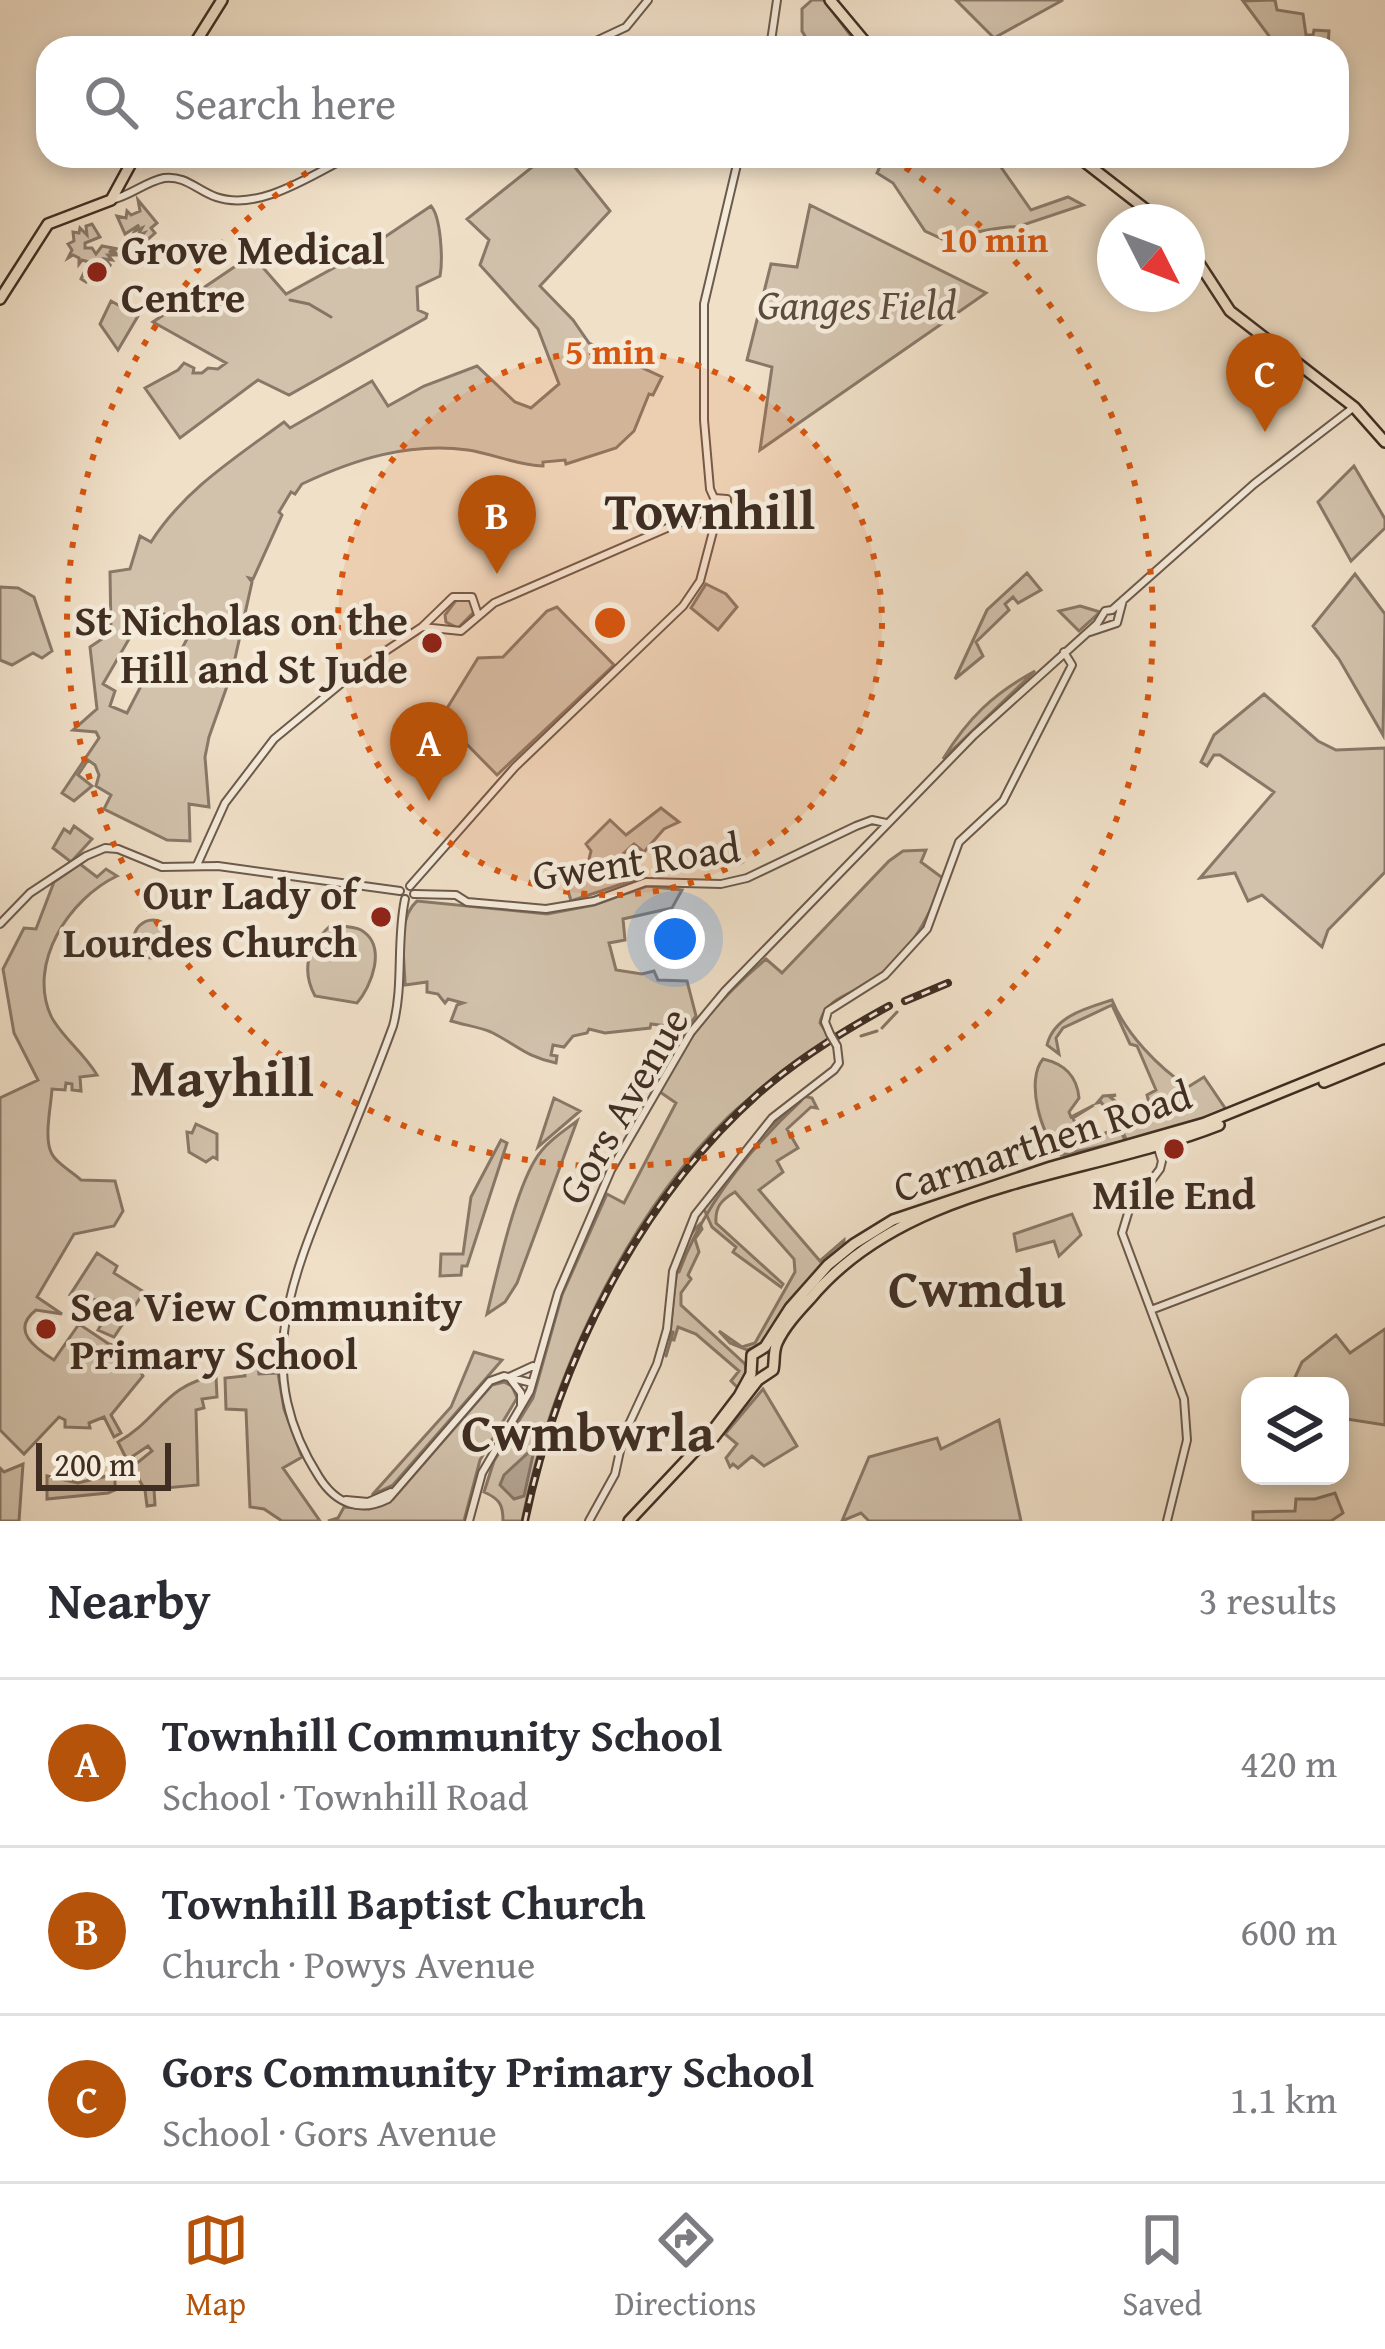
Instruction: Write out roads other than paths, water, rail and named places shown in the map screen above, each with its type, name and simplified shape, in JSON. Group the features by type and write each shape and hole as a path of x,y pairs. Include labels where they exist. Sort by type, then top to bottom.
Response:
{"main road":[{"path":"200,36 222,0"},
{"path":"830,0 860,36"},
{"path":"0,299 48,224 111,200 128,168"},
{"path":"1092,168 1139,204"},
{"path":"1205,273 1230,311 1354,407 1385,442"},
{"name":"Carmarthen Road","path":"633,1521 711,1442 762,1376 772,1370 777,1342 819,1288 878,1236 944,1208 1156,1143 1385,1053"},
{"name":"Carmarthen Road","path":"633,1521 707,1438 746,1385 752,1355 761,1350 818,1275 854,1244 893,1220 1051,1167 1156,1143"},
{"path":"761,1350 774,1358"},
{"path":"750,1368 762,1376"}],"street":[{"path":"607,36 626,27 648,0"},
{"path":"772,36 777,0"},
{"path":"111,200 166,178 186,180 220,199 252,198 328,168"},
{"path":"714,498 704,420 704,304 736,168"},
{"path":"1102,617 1108,626 1117,623 1115,613 1124,597 1254,484 1354,407"},
{"path":"442,609 443,627 448,632 461,631 494,604 704,512 714,498"},
{"path":"0,924 30,893 102,849 118,849 162,867 197,866 402,895 412,890 515,766 682,606 700,581 716,520 727,508 727,500 714,498"},
{"path":"704,512 716,520"},
{"path":"197,866 226,802 274,739 360,668 422,627 453,597 494,604"},
{"path":"476,602 478,615"},
{"name":"Gors Avenue","path":"470,1521 482,1473 532,1383 558,1293 611,1170 676,1056 725,992 886,823 1102,617 1115,613"},
{"name":"Gors Avenue","path":"1085,634 1108,626"},
{"path":"422,627 443,627"},
{"path":"589,1521 615,1474 623,1437 657,1364 667,1329 673,1271 694,1214 772,1118 834,1070 837,1046 825,1019 828,1011 885,975 927,928 959,842 1003,801 1056,698 1072,665 1064,652"},
{"name":"Gwent Road","path":"412,890 456,895 467,902 546,909 594,901 646,882 721,884 747,878 856,826 872,820 886,823"},
{"path":"402,895 412,890"},
{"path":"402,895 400,1000 393,1027 290,1286 283,1369 296,1429 325,1486 349,1505 376,1504 388,1499 490,1381 536,1364"},
{"path":"1156,1143 1160,1169 1122,1226 1184,1399 1187,1440 1167,1521"},
{"path":"1151,1310 1385,1221"},
{"path":"509,1377 532,1383"},
{"path":"509,1377 521,1394 520,1409"}],"waterway":[{"path":"290,300 331,317"},
{"path":"882,1028 897,1012"},
{"path":"861,1036 877,1031"},
{"path":"679,1272 701,1224 730,1179 801,1101"},
{"path":"666,1356 673,1332"}],"railway":[{"path":"905,1001 948,983"},
{"path":"525,1521 558,1402 581,1344 640,1234 715,1136 759,1093 821,1046 889,1006"}],"place":[{"name":"Grove Medical Centre","path":"97,272"},
{"name":"Gors Community Primary School","path":"1265,432"},
{"name":"Townhill Baptist Church","path":"497,574"},
{"name":"St Nicholas on the Hill and St Jude","path":"432,643"},
{"name":"Townhill Community School","path":"429,801"},
{"name":"Our Lady of Lourdes Church","path":"381,917"},
{"name":"Mile End","path":"1174,1149"},
{"name":"Sea View Community Primary School","path":"46,1329"}],"district":[{"name":"Townhill","path":"710,509"},
{"name":"Mayhill","path":"222,1076"},
{"name":"Cwmdu","path":"977,1287"},
{"name":"Cwmbwrla","path":"588,1431"}],"park label":[{"name":"Ganges Field","path":"857,303"}]}
